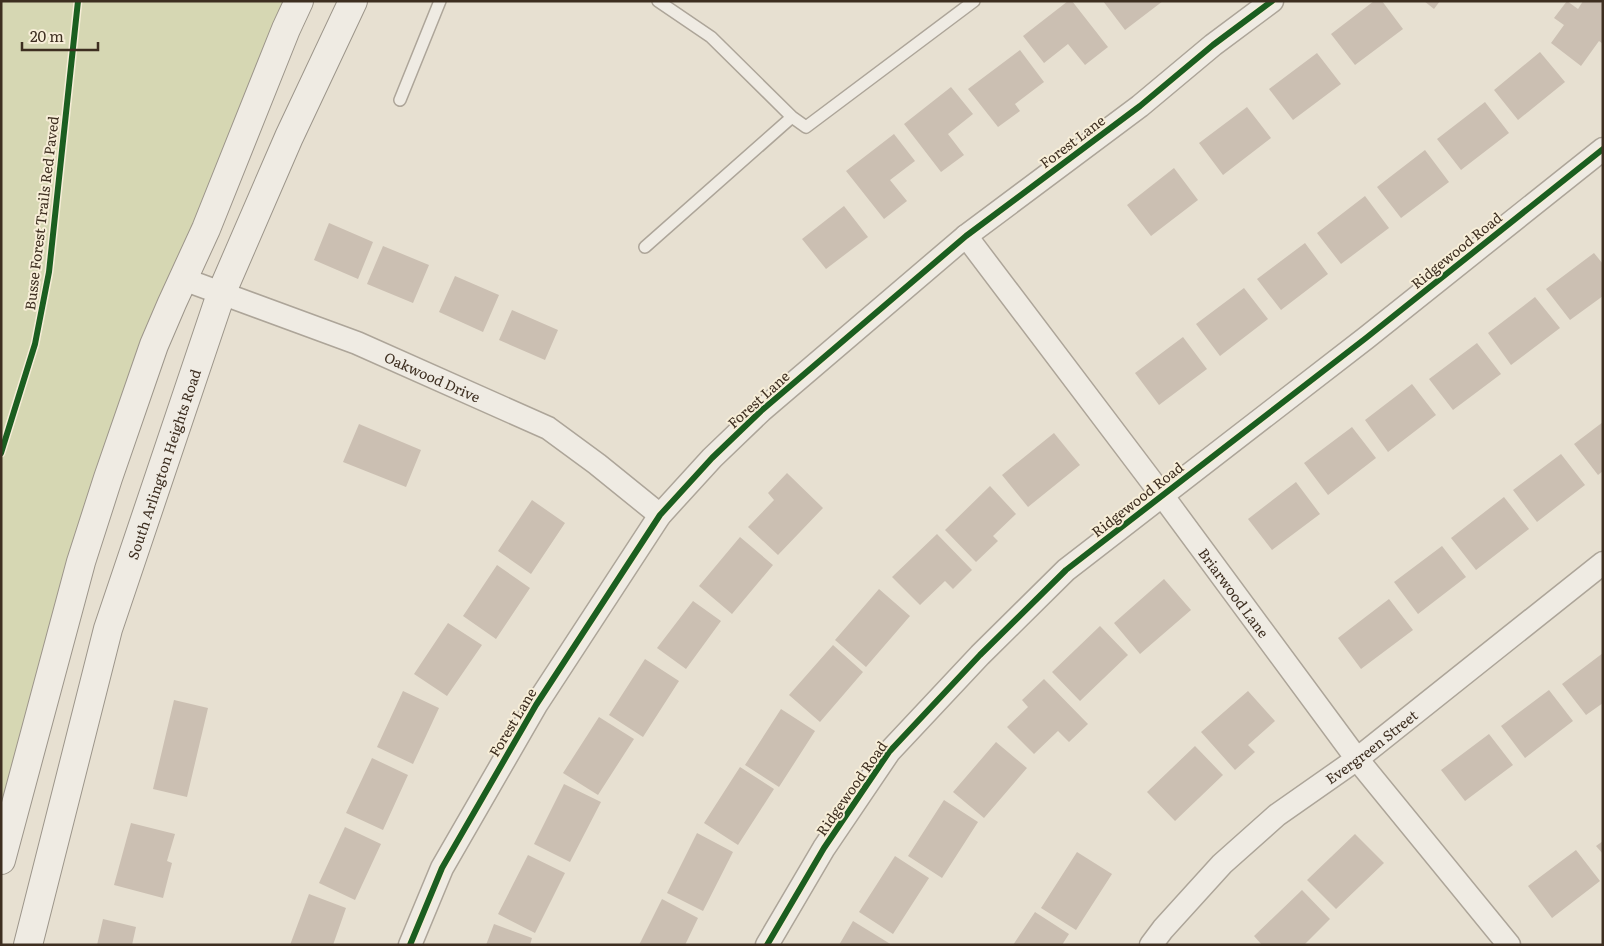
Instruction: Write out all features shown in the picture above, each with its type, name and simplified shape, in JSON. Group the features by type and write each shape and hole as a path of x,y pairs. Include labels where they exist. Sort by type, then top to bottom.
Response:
{"main road":[{"path":"1,860 82,562 108,478 154,345 206,229 299,1"},
{"name":"South Arlington Heights Road","path":"28,945 108,629 220,294 289,137 353,1"}],"street":[{"name":"Forest Lane","path":"410,945 442,868 536,705 660,514 712,458 761,411 966,236 1140,106 1213,45 1272,1"},
{"name":"Ridgewood Road","path":"767,945 824,848 889,752 980,655 1066,570 1366,338 1603,149"},
{"name":"Briarwood Lane","path":"966,236 1162,495 1357,759 1509,945"},
{"name":"Oakwood Drive","path":"183,279 356,343 548,428 660,514"},
{"name":"Evergreen Street","path":"1151,945 1163,929 1222,864 1277,815 1357,759 1603,563"}],"lane":[{"path":"400,100 440,1"},
{"path":"658,1 711,37 792,117 806,127 974,1"},
{"path":"645,247 792,117"}],"green space":[{"path":"1,1 299,1 154,345 1,862"}],"building":[{"path":"1068,1 1072,1 1108,47 1085,65 1068,44 1044,63 1023,36"},
{"path":"1103,1 1163,1 1125,30"},
{"path":"1374,1 1382,1 1403,29 1355,65 1331,34"},
{"path":"1424,1 1440,1 1434,9"},
{"path":"1567,1 1578,9 1583,1 1599,1 1603,4 1603,44 1599,41 1581,66 1551,43 1564,25 1554,18"},
{"path":"1020,50 1044,82 1015,104 1020,111 998,127 968,89"},
{"path":"1540,52 1565,82 1518,120 1494,90"},
{"path":"1317,53 1341,84 1293,120 1269,89"},
{"path":"951,87 973,114 948,134 964,155 941,172 904,124"},
{"path":"1485,102 1509,133 1461,170 1437,139"},
{"path":"1247,107 1271,138 1223,175 1199,143"},
{"path":"894,134 915,161 890,180 907,201 884,219 846,171"},
{"path":"1425,150 1449,182 1401,218 1377,187"},
{"path":"1174,168 1198,200 1151,236 1127,205"},
{"path":"1365,196 1389,228 1341,264 1317,233"},
{"path":"844,206 868,237 826,269 802,239"},
{"path":"329,223 373,242 358,279 314,260"},
{"path":"1305,243 1328,274 1281,310 1257,279"},
{"path":"383,246 429,265 413,303 367,284"},
{"path":"1594,253 1603,264 1603,296 1570,320 1546,289"},
{"path":"455,276 499,295 483,332 439,312"},
{"path":"1244,288 1268,319 1220,356 1196,324"},
{"path":"1535,297 1560,328 1511,365 1488,333"},
{"path":"512,310 558,330 545,360 499,340"},
{"path":"1183,337 1207,369 1159,405 1135,373"},
{"path":"1477,343 1501,374 1453,410 1429,379"},
{"path":"1412,384 1436,415 1388,452 1365,420"},
{"path":"1603,422 1603,471 1598,475 1574,444"},
{"path":"359,424 421,450 406,487 343,462"},
{"path":"1352,427 1376,458 1328,495 1304,463"},
{"path":"1054,433 1080,465 1028,507 1002,475"},
{"path":"1561,454 1585,485 1537,522 1513,490"},
{"path":"787,473 823,508 778,555 748,527 774,500 768,493"},
{"path":"1296,482 1320,514 1272,550 1248,519"},
{"path":"990,486 1016,514 993,536 998,541 976,562 945,530"},
{"path":"1504,497 1529,529 1476,570 1451,538"},
{"path":"532,500 565,523 531,574 498,551"},
{"path":"937,534 972,570 953,589 945,581 920,605 892,577"},
{"path":"740,537 773,565 732,614 699,586"},
{"path":"1442,546 1466,577 1418,614 1394,582"},
{"path":"497,565 530,588 496,639 463,616"},
{"path":"1164,579 1191,610 1140,654 1114,623"},
{"path":"879,589 910,616 866,667 835,640"},
{"path":"1389,599 1413,630 1361,669 1338,638"},
{"path":"693,601 721,621 686,669 657,648"},
{"path":"448,623 482,645 447,696 414,674"},
{"path":"1100,626 1128,655 1080,701 1052,672"},
{"path":"833,645 863,672 820,722 789,695"},
{"path":"1603,653 1603,703 1586,715 1562,684"},
{"path":"645,659 679,681 643,737 609,715"},
{"path":"1044,679 1088,724 1069,742 1058,731 1034,754 1007,727 1028,707 1022,700"},
{"path":"1549,690 1573,721 1525,758 1501,726"},
{"path":"403,691 439,708 413,764 377,747"},
{"path":"1248,691 1275,721 1248,745 1255,752 1235,770 1201,732"},
{"path":"174,700 208,708 187,797 153,789"},
{"path":"781,709 815,731 779,787 745,765"},
{"path":"599,717 634,739 598,795 563,773"},
{"path":"1489,734 1513,765 1465,801 1441,770"},
{"path":"996,742 1027,768 984,818 953,792"},
{"path":"1195,746 1223,775 1175,821 1147,792"},
{"path":"372,758 408,775 383,830 346,813"},
{"path":"740,767 774,789 738,845 704,823"},
{"path":"564,784 601,802 570,862 534,844"},
{"path":"944,800 978,822 942,878 908,856"},
{"path":"131,823 175,834 167,861 172,863 163,898 114,885"},
{"path":"345,827 381,844 355,900 319,883"},
{"path":"697,833 733,852 703,911 667,893"},
{"path":"1355,834 1384,863 1336,909 1307,880"},
{"path":"1603,841 1603,854 1596,846"},
{"path":"1576,850 1600,881 1552,918 1528,886"},
{"path":"1077,852 1112,874 1076,930 1041,908"},
{"path":"528,855 565,873 535,933 498,914"},
{"path":"895,856 929,878 893,934 859,912"},
{"path":"1302,890 1330,919 1304,945 1262,945 1254,936"},
{"path":"309,894 346,908 333,945 290,945"},
{"path":"662,899 698,918 685,945 639,945"},
{"path":"1035,912 1069,934 1062,945 1013,945"},
{"path":"103,919 136,927 132,945 97,945"},
{"path":"853,921 892,945 839,945"},
{"path":"494,924 532,938 530,945 486,945"}],"cycle path":[{"name":"Busse Forest Trails Red Paved","path":"1,453 35,344 49,272 78,1"},
{"path":"410,945 442,868 536,705 660,515 712,458 761,411 966,236 1140,106 1213,45 1272,1"},
{"path":"767,945 824,848 889,752 980,655 1066,570 1366,338 1603,149"}]}
